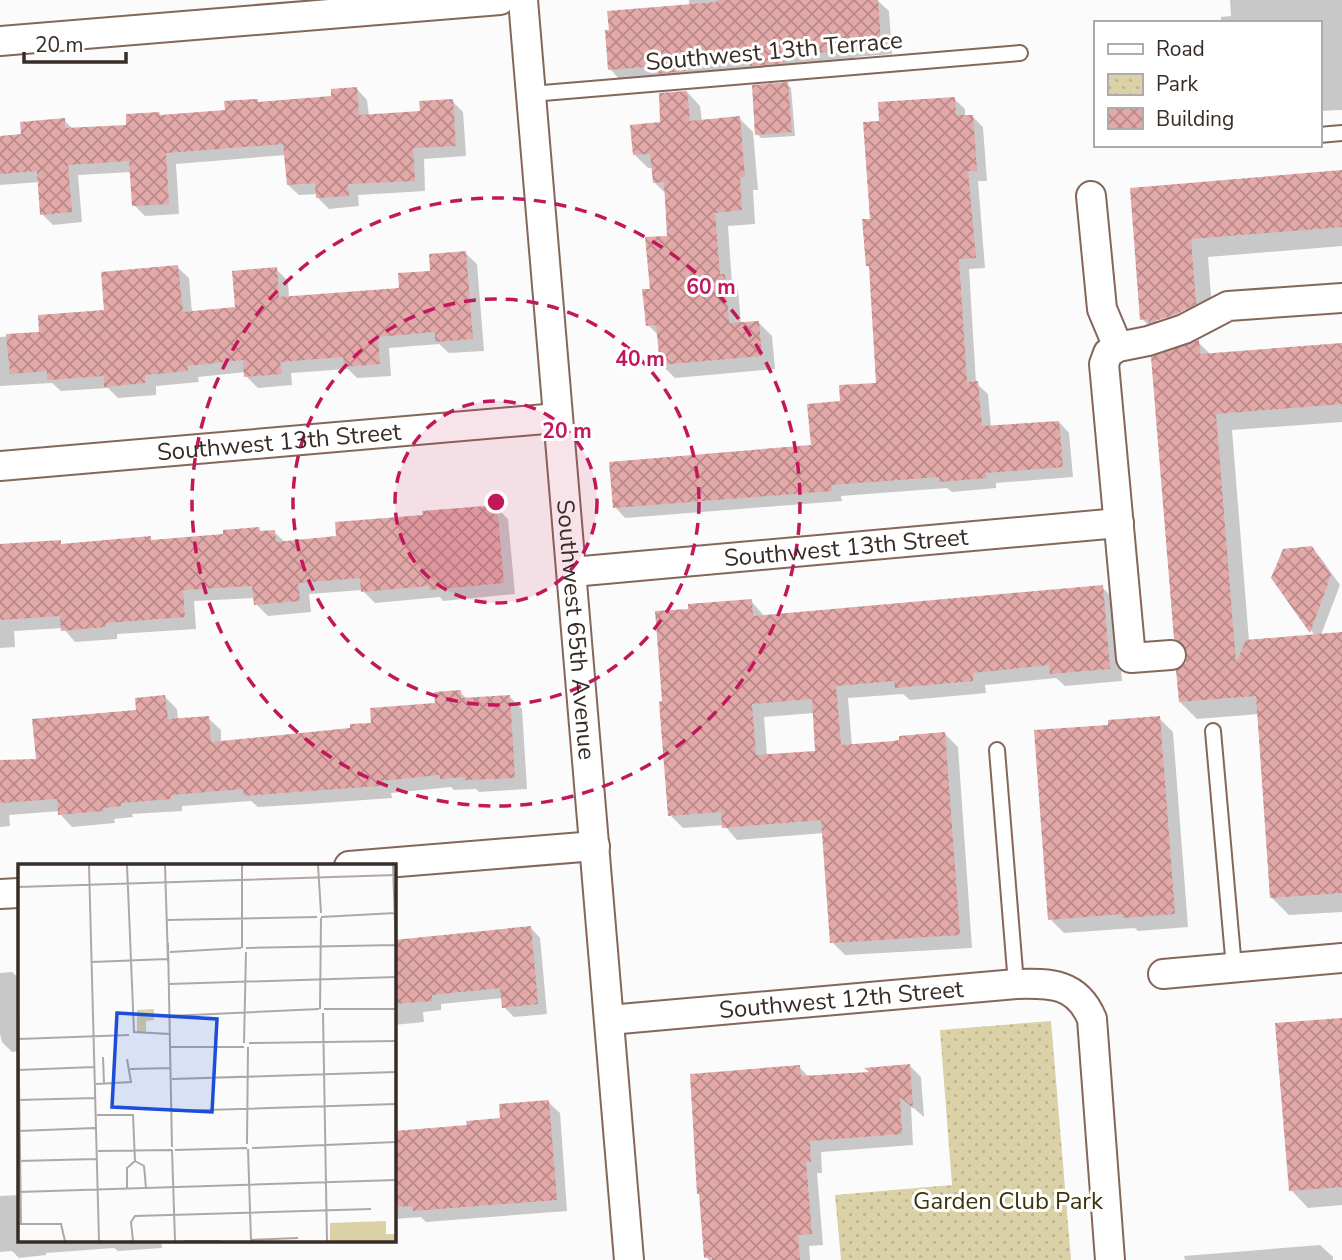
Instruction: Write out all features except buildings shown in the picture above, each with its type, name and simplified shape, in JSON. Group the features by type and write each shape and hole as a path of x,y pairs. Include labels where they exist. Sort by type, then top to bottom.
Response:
{"street":[{"path":"0,41 500,0"},
{"name":"Southwest 65th Avenue","path":"523,0 629,1260"},
{"path":"1091,196 1102,309 1118,347"},
{"path":"1171,655 1131,658 1104,364 1108,353 1118,347 1148,341 1184,329 1228,306 1342,298"},
{"name":"Southwest 13th Street","path":"0,466 558,418"},
{"name":"Southwest 13th Street","path":"572,572 1119,523"},
{"path":"374,864 595,846"},
{"path":"0,894 18,892"},
{"path":"1163,974 1342,958"},
{"name":"Southwest 12th Street","path":"609,1020 1016,984 1057,985 1085,1003 1092,1018 1110,1260"}],"lane":[{"name":"Southwest 13th Terrace","path":"531,94 1020,53"},
{"path":"1321,135 1342,133"},
{"path":"1213,732 1234,968"},
{"path":"997,750 1016,984"}],"green space":[{"name":"Garden Club Park","path":"1051,1021 1071,1260 841,1260 835,1195 952,1185 940,1030"}]}
